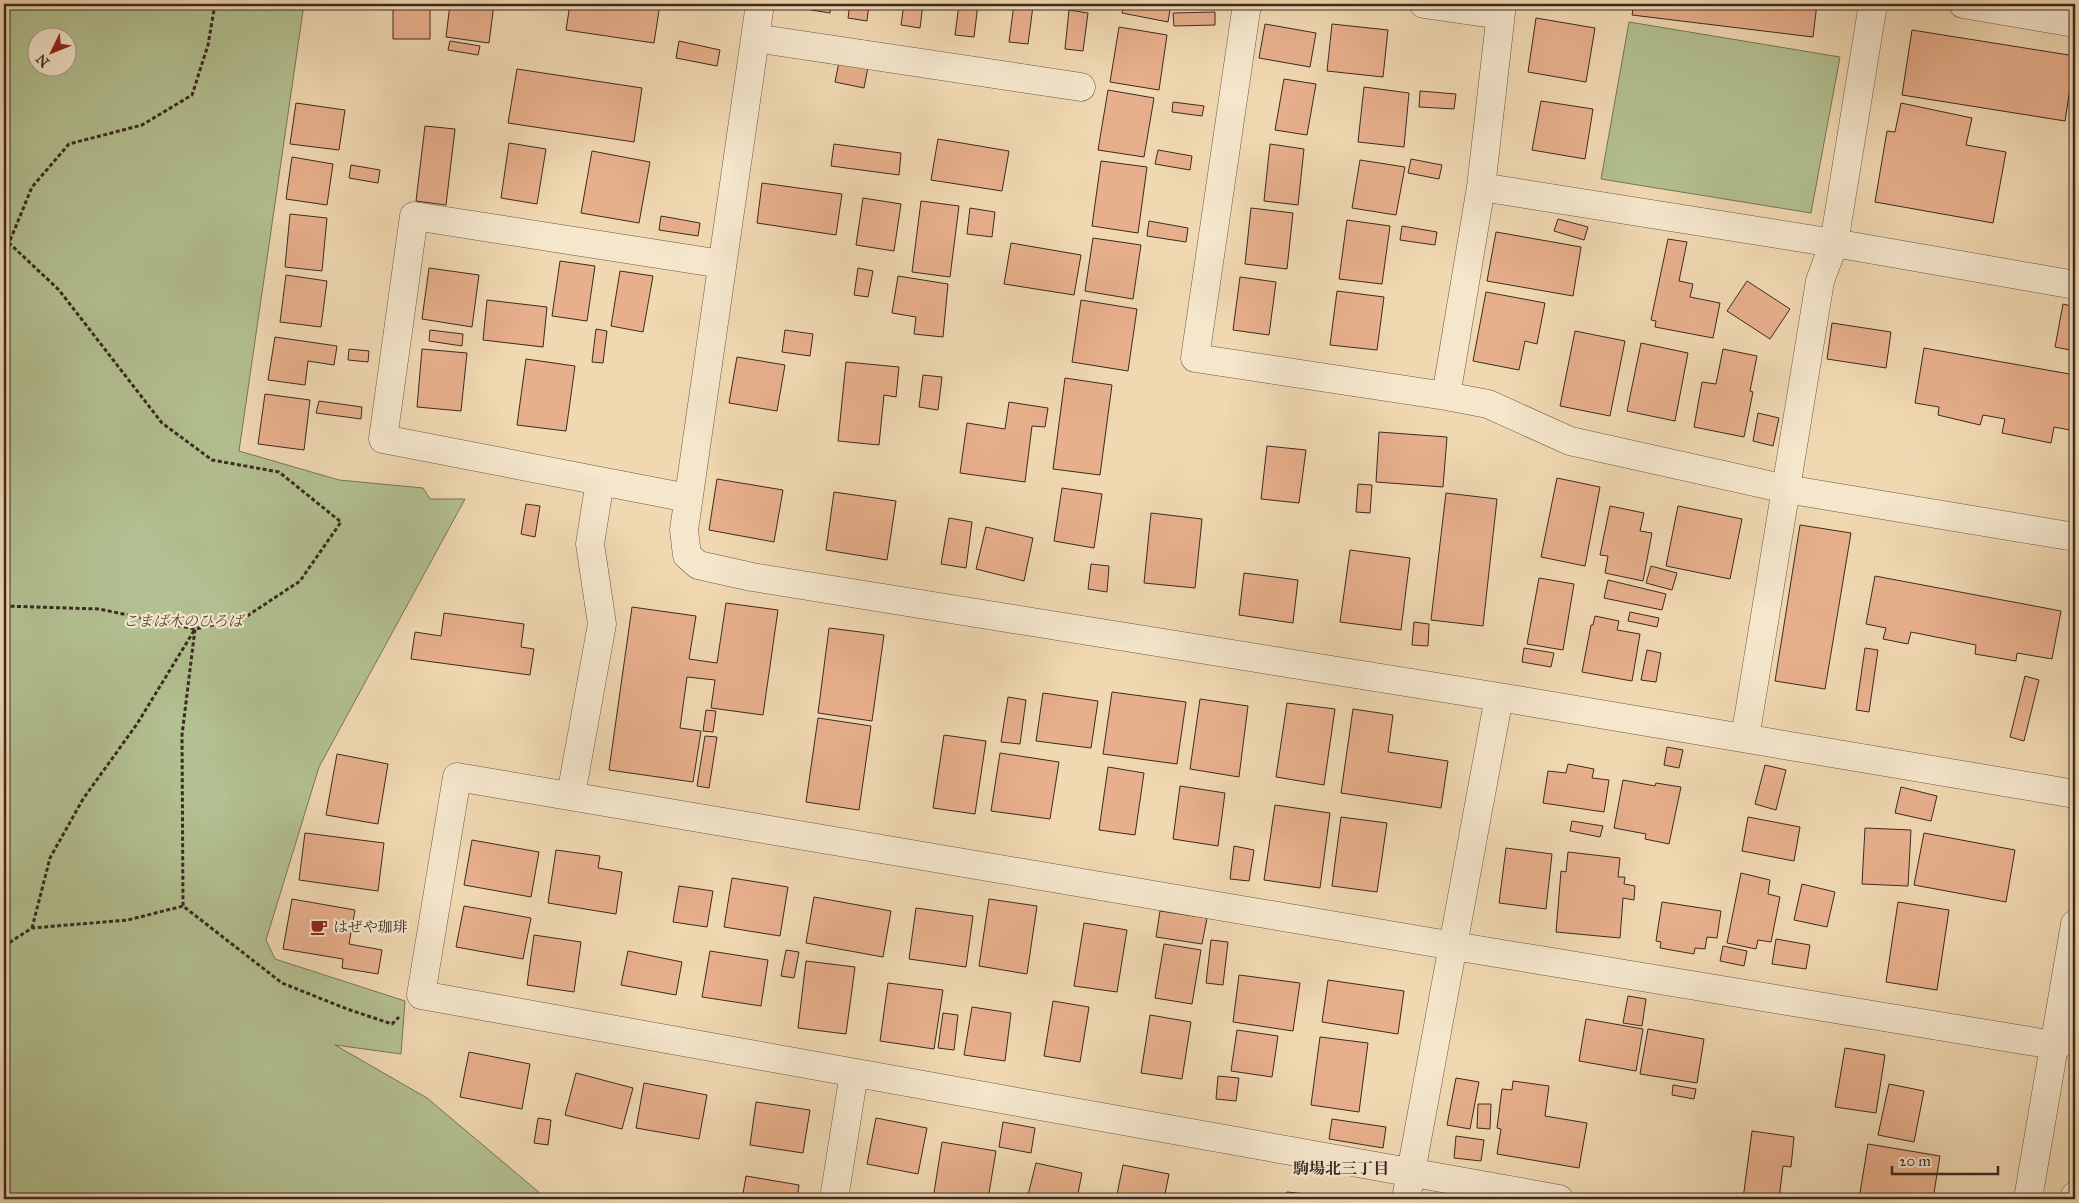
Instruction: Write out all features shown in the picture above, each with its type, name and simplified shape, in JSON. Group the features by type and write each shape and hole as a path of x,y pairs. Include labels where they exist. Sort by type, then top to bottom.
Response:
{"street":[{"path":"760,4 684,530 687,555 698,565 752,577 1745,738 2075,794"},
{"path":"1247,4 1195,358 1488,404 1570,441 1786,489 2075,537"},
{"path":"1424,4 1501,10 1481,187 1446,396"},
{"path":"1745,738 1820,281 1834,243 1873,4"},
{"path":"1963,4 2075,23"},
{"path":"756,38 1081,87"},
{"path":"1481,187 1834,243 2075,285"},
{"path":"688,498 384,439 414,216 722,264"},
{"path":"571,795 602,624 590,544 600,481"},
{"path":"1406,1199 1499,698"},
{"path":"1559,1199 421,995 457,777 1454,946 2065,1042"},
{"path":"2028,1199 2065,1042 2075,924"},
{"path":"834,1199 854,1073"}],"path":[{"path":"4,606 99,609 195,629 244,618 300,581 341,522 280,472 212,460 162,423 60,290 9,243 32,187 69,144 142,125 192,95 208,45 215,4"},
{"path":"183,906 182,735 195,629"},
{"path":"32,928 50,858 83,799 137,724 195,629"},
{"path":"4,946 32,928 128,920 183,906"},
{"path":"183,906 282,983 347,1009 392,1024 421,995"}],"green space":[{"name":"こまば木のひろば","path":"4,4 304,4 239,451 339,480 423,488 430,499 465,499 319,767 266,940 275,959 405,1001 401,1054 335,1045 427,1098 547,1199 4,1199"},
{"path":"1629,22 1840,57 1811,213 1601,179"}],"building":[{"path":"393,4 430,4 430,39 393,39"},
{"path":"450,4 494,4 489,43 446,37"},
{"path":"570,4 660,4 654,43 566,30"},
{"path":"812,4 831,4 830,13 811,10"},
{"path":"850,4 869,4 867,21 848,18"},
{"path":"904,4 923,4 920,28 901,25"},
{"path":"959,4 978,4 974,37 955,35"},
{"path":"1014,4 1033,6 1028,44 1009,42"},
{"path":"1124,4 1171,4 1168,22 1122,13"},
{"path":"1634,4 1817,4 1813,37 1632,15"},
{"path":"1069,10 1088,13 1083,51 1065,49"},
{"path":"1215,12 1215,25 1174,26 1173,13"},
{"path":"1536,18 1595,28 1586,82 1528,72"},
{"path":"1265,24 1316,33 1310,67 1259,58"},
{"path":"1332,24 1388,30 1383,77 1327,71"},
{"path":"1119,27 1167,35 1159,90 1110,82"},
{"path":"1912,30 2075,56 2065,121 1902,95"},
{"path":"450,41 480,46 478,55 448,50"},
{"path":"679,41 720,50 717,66 676,58"},
{"path":"839,62 868,67 864,88 835,82"},
{"path":"517,69 642,88 634,142 508,123"},
{"path":"1284,79 1316,84 1307,135 1275,130"},
{"path":"1364,87 1409,93 1404,147 1358,142"},
{"path":"1108,90 1154,98 1144,157 1098,150"},
{"path":"1420,91 1456,94 1454,109 1419,107"},
{"path":"1541,101 1593,109 1585,159 1532,150"},
{"path":"1173,102 1204,106 1202,116 1172,112"},
{"path":"296,103 345,110 339,150 290,144"},
{"path":"1901,103 1972,118 1966,145 2006,152 1993,223 1875,202 1887,131 1895,132"},
{"path":"425,126 455,129 446,205 416,201"},
{"path":"938,139 1009,151 1002,191 931,180"},
{"path":"509,143 546,149 537,204 501,198"},
{"path":"834,144 901,153 899,175 831,166"},
{"path":"1270,144 1304,149 1298,205 1264,201"},
{"path":"1158,150 1192,156 1190,170 1155,164"},
{"path":"592,151 650,162 639,223 581,213"},
{"path":"292,157 333,164 327,205 286,199"},
{"path":"1411,159 1442,165 1439,179 1408,173"},
{"path":"1360,160 1405,167 1396,215 1352,208"},
{"path":"1101,161 1147,167 1138,233 1092,226"},
{"path":"351,165 380,170 378,183 349,178"},
{"path":"762,183 842,194 836,235 757,223"},
{"path":"863,198 901,204 894,251 856,245"},
{"path":"921,201 959,206 950,277 912,272"},
{"path":"970,208 995,212 992,237 967,234"},
{"path":"1251,208 1293,213 1287,269 1245,264"},
{"path":"290,214 327,218 322,271 285,267"},
{"path":"661,216 700,223 698,236 659,230"},
{"path":"1558,219 1588,227 1584,240 1554,231"},
{"path":"1347,220 1390,226 1382,284 1339,279"},
{"path":"1149,221 1188,228 1186,242 1147,236"},
{"path":"1402,226 1437,232 1435,245 1400,240"},
{"path":"1496,232 1581,247 1573,296 1487,281"},
{"path":"1093,238 1141,245 1133,299 1085,291"},
{"path":"1668,239 1687,242 1679,281 1693,284 1690,297 1720,303 1713,338 1655,327 1656,321 1651,320"},
{"path":"1011,243 1081,255 1074,295 1004,284"},
{"path":"560,261 595,266 587,321 552,316"},
{"path":"429,268 479,275 472,327 422,319"},
{"path":"858,268 873,271 868,297 854,295"},
{"path":"620,271 653,276 643,332 611,326"},
{"path":"286,275 327,281 321,327 280,322"},
{"path":"898,276 948,284 943,337 914,334 916,317 892,313"},
{"path":"1240,277 1276,282 1269,335 1233,330"},
{"path":"1747,281 1790,309 1770,339 1727,311"},
{"path":"1337,291 1384,297 1377,350 1330,345"},
{"path":"1486,292 1545,303 1537,344 1525,341 1519,370 1473,361"},
{"path":"487,300 547,307 543,347 483,340"},
{"path":"1081,300 1137,309 1128,371 1072,362"},
{"path":"2063,304 2075,307 2075,351 2055,347"},
{"path":"1832,323 1891,332 1886,368 1827,359"},
{"path":"596,329 607,331 603,363 592,362"},
{"path":"430,330 463,334 462,346 429,341"},
{"path":"785,330 813,334 810,356 782,352"},
{"path":"1575,331 1625,341 1610,416 1560,406"},
{"path":"275,337 337,346 334,365 308,361 305,385 268,380"},
{"path":"1641,343 1688,353 1675,421 1627,411"},
{"path":"1924,348 2075,375 2075,431 2054,427 2051,443 2002,433 2005,419 1983,415 1980,425 1938,415 1939,407 1915,403"},
{"path":"349,349 369,351 368,362 348,360"},
{"path":"422,349 467,353 461,411 417,407"},
{"path":"1723,349 1757,356 1750,391 1753,392 1744,437 1694,427 1702,382 1716,384"},
{"path":"737,357 785,365 777,411 729,403"},
{"path":"526,359 575,366 566,431 517,425"},
{"path":"846,362 899,367 896,397 884,395 879,445 838,441"},
{"path":"923,375 942,377 938,410 919,407"},
{"path":"1065,378 1112,385 1100,475 1053,469"},
{"path":"265,394 310,400 304,450 258,444"},
{"path":"319,401 362,407 361,419 316,413"},
{"path":"1009,402 1048,408 1045,427 1032,426 1025,482 960,473 967,423 1005,429"},
{"path":"1758,413 1779,418 1773,446 1753,441"},
{"path":"1379,432 1447,437 1443,487 1376,482"},
{"path":"1267,446 1306,450 1299,503 1261,499"},
{"path":"1557,478 1600,487 1585,566 1541,557"},
{"path":"717,479 783,490 774,542 709,530"},
{"path":"1358,484 1372,485 1370,513 1356,512"},
{"path":"1062,488 1102,494 1094,548 1054,541"},
{"path":"834,492 896,501 887,560 826,550"},
{"path":"1446,493 1497,499 1483,626 1431,620"},
{"path":"526,504 540,506 535,537 521,534"},
{"path":"1610,506 1644,513 1640,531 1652,533 1643,581 1605,573 1608,556 1600,555"},
{"path":"1678,506 1742,519 1730,579 1666,566"},
{"path":"1151,513 1202,519 1195,588 1144,583"},
{"path":"949,518 972,522 966,568 941,564"},
{"path":"1800,525 1851,533 1825,689 1775,681"},
{"path":"986,527 1033,538 1024,581 976,569"},
{"path":"1350,550 1410,558 1401,630 1340,622"},
{"path":"1091,564 1109,566 1107,592 1088,589"},
{"path":"1651,566 1677,573 1672,590 1646,583"},
{"path":"1244,573 1298,580 1293,623 1239,615"},
{"path":"1875,576 2061,611 2052,659 2017,653 2016,661 1975,654 1976,645 1911,632 1908,644 1883,639 1886,628 1866,624"},
{"path":"1539,578 1574,584 1563,650 1527,644"},
{"path":"1608,580 1666,594 1662,610 1604,598"},
{"path":"726,603 778,610 763,715 711,708 715,680 687,677 680,728 701,731 693,782 609,770 632,607 696,616 689,659 717,663"},
{"path":"1630,612 1659,618 1657,627 1628,621"},
{"path":"444,613 524,624 521,647 534,649 530,675 411,659 415,632 441,636"},
{"path":"1595,616 1619,621 1617,630 1640,634 1632,681 1582,672 1591,625 1593,625"},
{"path":"1414,622 1429,624 1428,646 1412,645"},
{"path":"829,628 884,635 872,721 818,713"},
{"path":"1524,648 1554,653 1551,667 1522,662"},
{"path":"1865,648 1878,650 1869,712 1856,710"},
{"path":"1647,650 1661,653 1656,682 1641,680"},
{"path":"2025,676 2039,680 2024,741 2010,737"},
{"path":"1112,692 1186,702 1177,764 1103,754"},
{"path":"1043,693 1098,701 1091,748 1036,741"},
{"path":"1008,697 1026,700 1020,744 1001,742"},
{"path":"1200,699 1248,706 1239,777 1190,769"},
{"path":"1287,703 1335,709 1324,785 1276,777"},
{"path":"1353,709 1393,715 1388,752 1448,761 1441,808 1341,793"},
{"path":"706,710 716,711 713,732 703,731"},
{"path":"818,718 871,726 859,810 806,802"},
{"path":"944,735 986,741 975,814 933,808"},
{"path":"705,736 717,737 709,788 697,786"},
{"path":"1667,747 1683,750 1679,768 1664,765"},
{"path":"1000,753 1059,762 1050,819 991,811"},
{"path":"337,754 388,764 378,824 326,815"},
{"path":"1568,764 1594,769 1592,778 1609,780 1604,812 1543,803 1548,771 1566,773"},
{"path":"1765,765 1786,770 1776,810 1755,804"},
{"path":"1108,767 1144,773 1135,835 1099,830"},
{"path":"1623,780 1655,786 1656,783 1681,787 1669,844 1645,839 1646,834 1614,828"},
{"path":"1180,786 1225,793 1218,846 1173,839"},
{"path":"1901,787 1937,796 1931,821 1895,813"},
{"path":"1275,805 1330,813 1320,888 1264,880"},
{"path":"1341,817 1387,823 1377,892 1332,886"},
{"path":"1748,817 1800,827 1794,861 1742,851"},
{"path":"1572,821 1603,826 1600,837 1570,831"},
{"path":"1865,828 1911,830 1908,886 1862,884"},
{"path":"305,833 384,843 378,891 299,880"},
{"path":"1924,833 2015,850 2006,902 1914,885"},
{"path":"472,840 539,852 531,897 464,885"},
{"path":"1234,846 1254,850 1249,881 1230,879"},
{"path":"1506,848 1552,854 1546,909 1499,903"},
{"path":"556,850 600,856 598,868 622,872 616,914 548,903"},
{"path":"1568,852 1620,858 1618,877 1625,877 1624,884 1635,886 1634,900 1623,898 1620,938 1556,932 1561,871 1566,872"},
{"path":"1741,873 1770,880 1768,894 1780,897 1771,942 1758,940 1756,949 1727,943"},
{"path":"732,878 788,887 780,936 724,927"},
{"path":"1802,884 1835,892 1827,927 1794,920"},
{"path":"679,886 713,891 707,927 673,922"},
{"path":"814,897 891,911 883,957 806,943"},
{"name":"はぜや珈琲","path":"292,899 355,910 349,944 382,950 378,974 342,968 343,959 283,949"},
{"path":"989,899 1037,906 1027,974 979,966"},
{"path":"1662,902 1721,911 1717,938 1707,937 1705,949 1695,948 1694,954 1660,948 1661,942 1656,941"},
{"path":"1898,902 1949,910 1937,990 1886,982"},
{"path":"464,906 531,918 523,959 456,947"},
{"path":"916,908 973,916 966,967 909,959"},
{"path":"1160,911 1207,918 1202,944 1156,937"},
{"path":"1084,923 1127,930 1117,992 1074,986"},
{"path":"534,935 581,942 574,992 527,985"},
{"path":"1776,939 1810,945 1806,969 1772,964"},
{"path":"1211,940 1228,942 1223,985 1206,983"},
{"path":"1164,944 1201,950 1192,1004 1155,998"},
{"path":"1723,946 1747,951 1744,966 1720,961"},
{"path":"786,950 799,952 794,978 781,976"},
{"path":"628,951 682,962 676,995 621,985"},
{"path":"710,951 768,960 761,1006 702,997"},
{"path":"806,961 855,967 846,1034 798,1028"},
{"path":"1239,975 1300,983 1293,1031 1233,1022"},
{"path":"1328,980 1404,991 1398,1034 1322,1022"},
{"path":"888,983 943,990 934,1049 880,1041"},
{"path":"1628,996 1646,999 1642,1026 1623,1023"},
{"path":"1053,1001 1089,1007 1080,1062 1044,1056"},
{"path":"972,1007 1011,1013 1005,1061 964,1055"},
{"path":"943,1013 958,1015 954,1050 938,1048"},
{"path":"1150,1015 1191,1022 1182,1079 1141,1073"},
{"path":"1586,1019 1643,1029 1636,1071 1579,1061"},
{"path":"1648,1029 1704,1039 1697,1083 1640,1074"},
{"path":"1237,1030 1278,1036 1272,1077 1231,1071"},
{"path":"1320,1037 1368,1043 1359,1112 1311,1105"},
{"path":"1845,1048 1885,1055 1876,1113 1835,1107"},
{"path":"469,1052 530,1064 522,1109 460,1097"},
{"path":"576,1073 633,1088 622,1129 565,1115"},
{"path":"1218,1076 1239,1078 1236,1101 1216,1099"},
{"path":"1456,1078 1479,1082 1470,1129 1447,1125"},
{"path":"1513,1081 1549,1086 1545,1116 1587,1123 1579,1168 1497,1154 1501,1129 1497,1128 1502,1089 1512,1090"},
{"path":"644,1083 707,1095 699,1139 636,1128"},
{"path":"1889,1084 1924,1091 1914,1142 1878,1135"},
{"path":"1673,1085 1696,1089 1694,1099 1672,1095"},
{"path":"756,1102 810,1110 803,1153 750,1145"},
{"path":"1478,1104 1491,1104 1490,1129 1477,1128"},
{"path":"538,1118 551,1120 548,1145 534,1143"},
{"path":"876,1118 927,1128 918,1174 867,1164"},
{"path":"1332,1119 1386,1127 1383,1148 1329,1139"},
{"path":"1003,1122 1035,1128 1031,1153 999,1147"},
{"path":"1752,1131 1794,1137 1791,1167 1783,1166 1779,1199 1743,1199"},
{"path":"1456,1136 1484,1140 1481,1161 1454,1158"},
{"path":"942,1142 996,1151 988,1199 933,1199"},
{"path":"1868,1144 1940,1156 1933,1199 1859,1199"},
{"path":"1036,1163 1082,1173 1077,1199 1027,1199"},
{"path":"1123,1165 1169,1174 1164,1199 1116,1199"},
{"path":"746,1176 799,1185 797,1199 742,1199"},
{"path":"1287,1192 1335,1197 1334,1199 1286,1199"},
{"path":"863,1193 898,1199 862,1199"}],"place":[{"name":"はぜや珈琲","path":"319,927"}],"district":[{"name":"駒場北三丁目","path":"1341,1168"}]}
